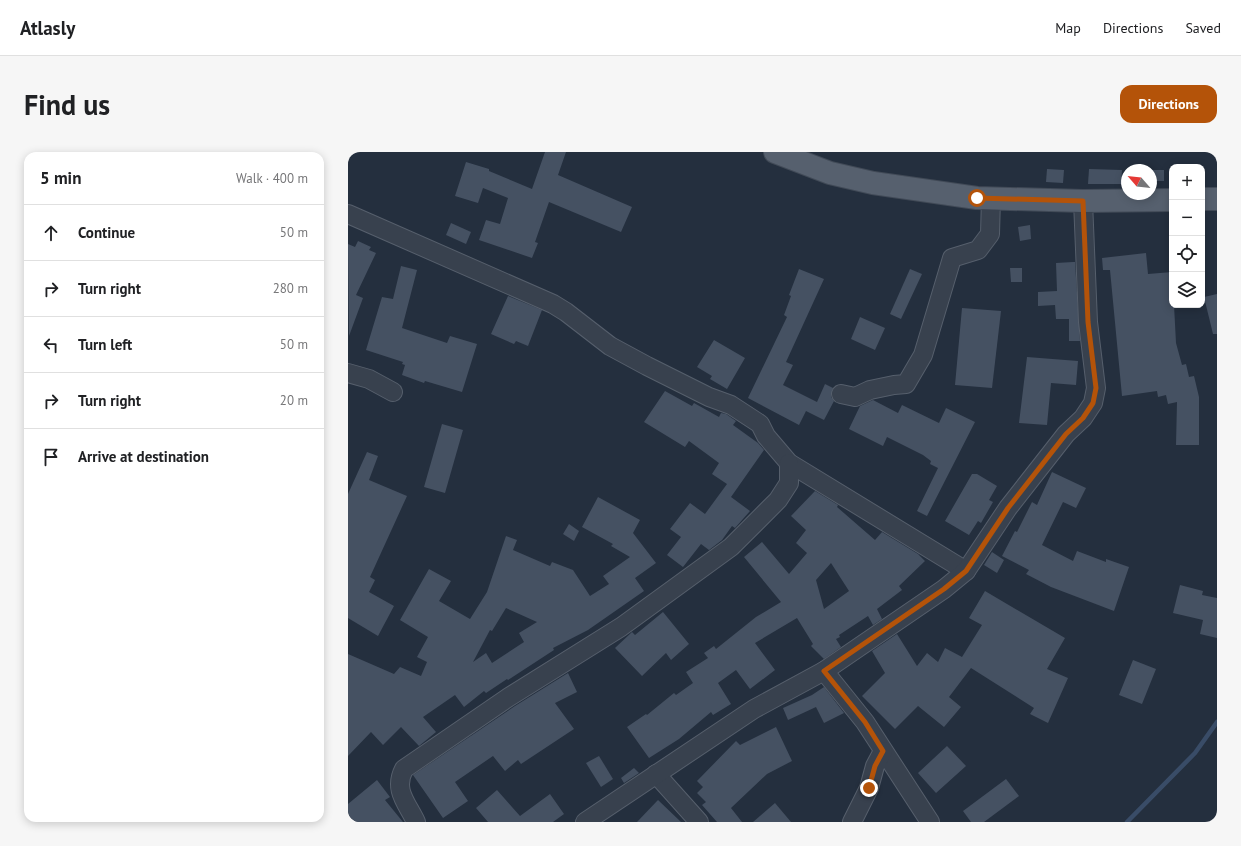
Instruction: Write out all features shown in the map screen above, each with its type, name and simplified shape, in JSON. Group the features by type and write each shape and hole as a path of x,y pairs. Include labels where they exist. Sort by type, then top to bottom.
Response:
{"main road":[{"path":"775,152 830,173 873,183 991,198 1083,201 1169,200"},
{"path":"1205,199 1217,199"}],"street":[{"path":"841,394 855,397 870,390 906,384 923,355 952,258 978,250 990,234 991,198"},
{"path":"585,822 754,709 824,671 944,589 966,571 1008,508 1066,434 1083,418 1093,403 1096,388 1088,322 1083,201"},
{"path":"348,214 553,304 566,312 610,346 710,397 731,405 760,424 766,436 789,463 966,571"},
{"path":"348,373 369,379 393,392"},
{"path":"416,822 400,792 399,779 404,769 509,697 621,627 730,547 778,500 789,483 789,463"},
{"path":"824,671 865,722 930,822"},
{"path":"852,822 869,788 875,766 883,751"},
{"path":"656,774 699,822"}],"building":[{"path":"545,152 566,152 558,175 632,207 621,232 549,202 535,242 538,243 532,258 479,240 486,220 500,224 508,198 483,188 478,203 455,196 466,162 489,169 489,171 532,189"},
{"path":"1047,169 1064,170 1063,183 1046,182"},
{"path":"1089,169 1121,170 1121,184 1088,184"},
{"path":"1157,170 1164,170 1164,181 1157,181"},
{"path":"451,223 471,232 466,244 446,235"},
{"path":"1030,225 1031,239 1020,241 1018,227"},
{"path":"358,241 371,247 369,250 376,253 356,295 363,298 349,336 348,244 355,247"},
{"path":"1146,253 1148,274 1169,272 1169,308 1174,308 1176,343 1182,365 1186,364 1189,377 1194,376 1199,397 1199,445 1176,445 1177,402 1168,404 1166,395 1158,397 1157,391 1122,396 1110,270 1103,270 1102,258"},
{"path":"1075,262 1080,341 1069,341 1069,319 1056,319 1055,305 1038,306 1038,292 1057,291 1056,263"},
{"path":"401,266 417,270 402,328 447,343 450,336 477,344 462,392 425,381 424,383 402,375 405,365 402,364 403,362 366,350 382,297 393,299"},
{"path":"1010,268 1022,268 1022,282 1011,282"},
{"path":"799,269 824,279 786,362 793,365 783,385 817,402 825,384 833,388 831,397 834,401 824,420 806,411 799,425 748,398 787,317 784,315 791,296 789,295"},
{"path":"910,269 922,274 901,319 890,314"},
{"path":"1217,294 1217,334 1213,334 1205,297"},
{"path":"508,296 542,310 528,346 516,341 514,344 491,334"},
{"path":"962,308 1001,311 992,388 955,385"},
{"path":"860,317 885,328 875,350 851,339"},
{"path":"714,340 745,358 727,389 710,379 712,376 697,367"},
{"path":"1027,357 1078,361 1076,385 1051,383 1047,425 1019,423"},
{"path":"665,391 692,406 694,403 719,417 721,413 726,414 736,421 733,425 758,443 764,450 731,497 750,511 735,528 732,526 722,540 709,550 701,544 683,567 667,555 681,537 670,529 690,503 705,514 727,484 712,474 719,463 689,441 685,447 644,422"},
{"path":"873,400 898,413 902,405 939,423 946,408 975,422 927,516 917,511 938,468 930,464 931,461 923,455 887,437 883,446 849,429 860,406"},
{"path":"442,424 463,430 445,493 424,487"},
{"path":"367,452 378,456 369,480 407,496 370,577 375,580 369,592 394,606 378,636 348,618 348,494"},
{"path":"1052,472 1086,488 1076,508 1063,502 1042,545 1073,561 1077,551 1106,562 1106,559 1129,567 1114,611 1051,587 1026,574 1029,570 1002,556 1015,531 1017,532 1032,502 1037,505"},
{"path":"972,474 977,474 997,486 989,500 993,502 981,523 978,521 969,535 945,521"},
{"path":"815,491 838,505 837,507 875,540 882,532 918,554 925,561 899,586 902,590 877,609 882,619 873,625 868,616 839,635 840,637 836,639 841,647 824,659 811,646 813,644 797,618 755,643 775,670 750,689 736,670 718,683 731,704 713,715 711,712 679,739 649,758 627,727 646,714 647,715 674,693 676,695 693,683 686,672 708,658 704,653 714,646 716,649 756,617 781,602 744,557 762,542 789,574 807,553 796,543 806,530 791,516","holes":["831,563 849,591 824,609 816,580"]},
{"path":"598,497 640,520 633,533 656,563 635,578 644,591 588,630 553,648 554,650 508,680 507,679 486,693 484,691 464,707 455,695 423,717 436,732 419,746 401,727 383,745 371,732 348,756 348,654 394,674 400,667 421,676 427,662 417,657 428,637 400,620 429,569 451,581 439,601 470,619 487,592 506,536 517,540 513,550 550,566 552,562 573,570 590,596 609,584 603,576 630,557 611,546 613,544 582,527","holes":["506,608 537,622 519,633 524,642 492,663 486,653 473,662 490,630 492,631"]},
{"path":"569,524 579,531 574,541 563,534"},
{"path":"992,552 1004,560 997,573 984,565"},
{"path":"1180,585 1203,591 1202,595 1217,598 1217,638 1200,634 1203,620 1173,613"},
{"path":"985,591 1065,638 1047,669 1068,678 1048,723 1030,714 1034,708 971,668 949,697 961,707 944,727 918,706 895,729 862,696 885,673 872,651 897,634 917,666 927,653 938,662 945,648 962,657 982,625 969,618"},
{"path":"663,612 689,644 671,660 666,653 642,676 615,648 632,632 635,635"},
{"path":"1133,660 1156,669 1142,704 1119,695"},
{"path":"568,673 577,692 555,703 574,729 521,764 518,760 505,771 493,756 455,782 468,801 443,818 413,775 515,706"},
{"path":"824,687 844,713 824,723 816,707 788,720 783,708 812,695"},
{"path":"776,727 792,761 767,774 731,808 742,822 717,822 702,805 706,802 697,793 703,787 697,781 736,741 740,745"},
{"path":"947,746 966,766 936,793 918,773"},
{"path":"599,756 613,779 601,787 586,763"},
{"path":"634,768 639,773 624,783 621,778"},
{"path":"1006,779 1019,796 984,822 971,822 963,811"},
{"path":"377,780 390,797 385,800 403,822 348,822 348,804"},
{"path":"497,790 520,816 550,794 564,814 553,822 488,822 476,808"},
{"path":"658,800 681,822 637,822"},
{"path":"775,803 791,822 753,822"}],"waterway":[{"path":"1127,822 1195,753 1217,722"}],"route":[{"path":"869,788 875,766 883,751 865,722 841,690 824,671 944,589 966,571 1008,508 1066,434 1083,418 1093,403 1096,388 1088,322 1083,201 977,198"}]}
